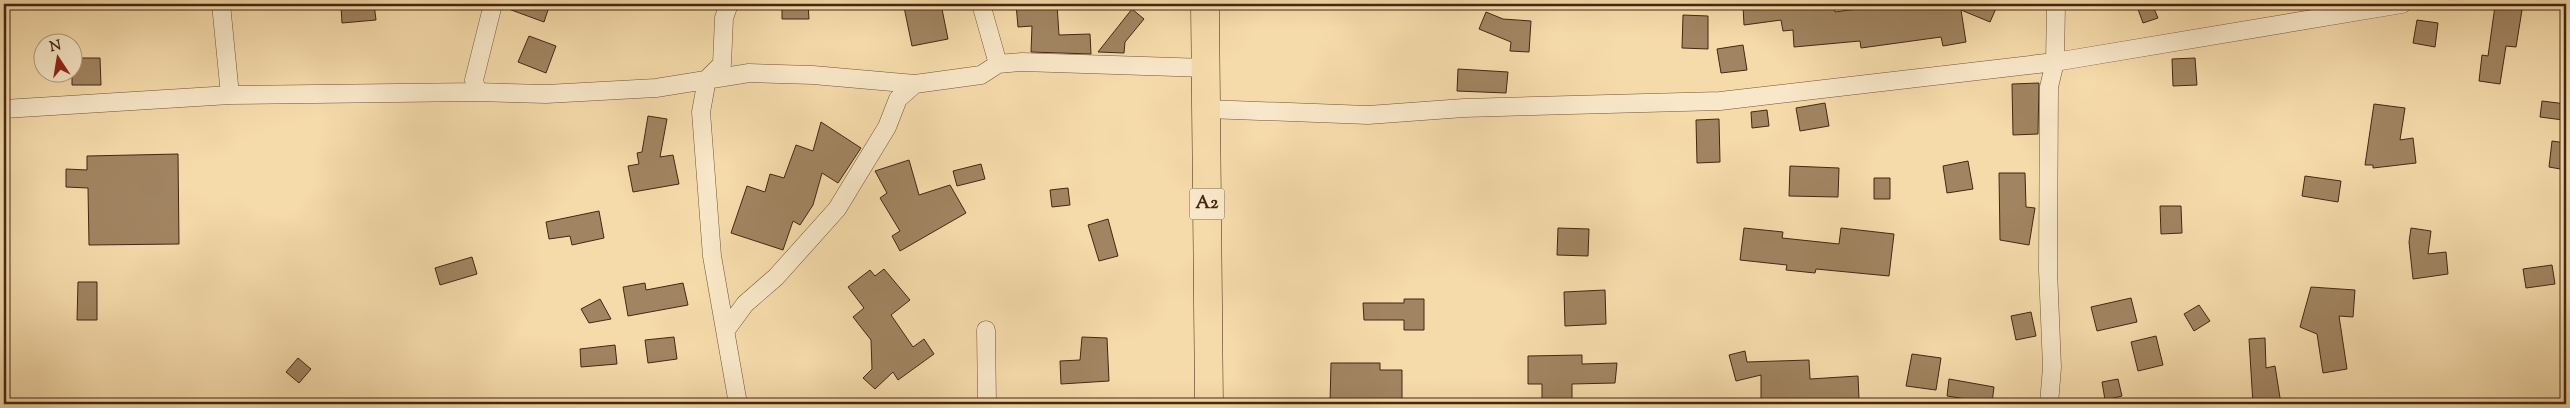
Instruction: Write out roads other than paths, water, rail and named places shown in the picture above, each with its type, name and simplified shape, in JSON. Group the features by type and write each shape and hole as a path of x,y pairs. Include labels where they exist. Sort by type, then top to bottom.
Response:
{"highway":[{"name":"A2","path":"1205,4 1209,404"}],"street":[{"path":"221,4 230,95"},
{"path":"477,92 474,80 493,4"},
{"path":"729,4 724,18 722,64 706,79 701,112 712,256 738,404"},
{"path":"981,4 998,64"},
{"path":"2049,404 2052,367 2048,280 2049,87 2055,62 2056,4"},
{"path":"1207,108 1368,115 1434,109 1720,101 2055,62 2402,4"},
{"path":"4,109 230,95 477,92 546,94 656,88 749,73 813,75 915,84 981,76 998,64 1060,62 1206,68"},
{"path":"726,330 745,304 776,277 837,209 887,127 898,99 915,84"},
{"path":"986,330 987,404"}]}
